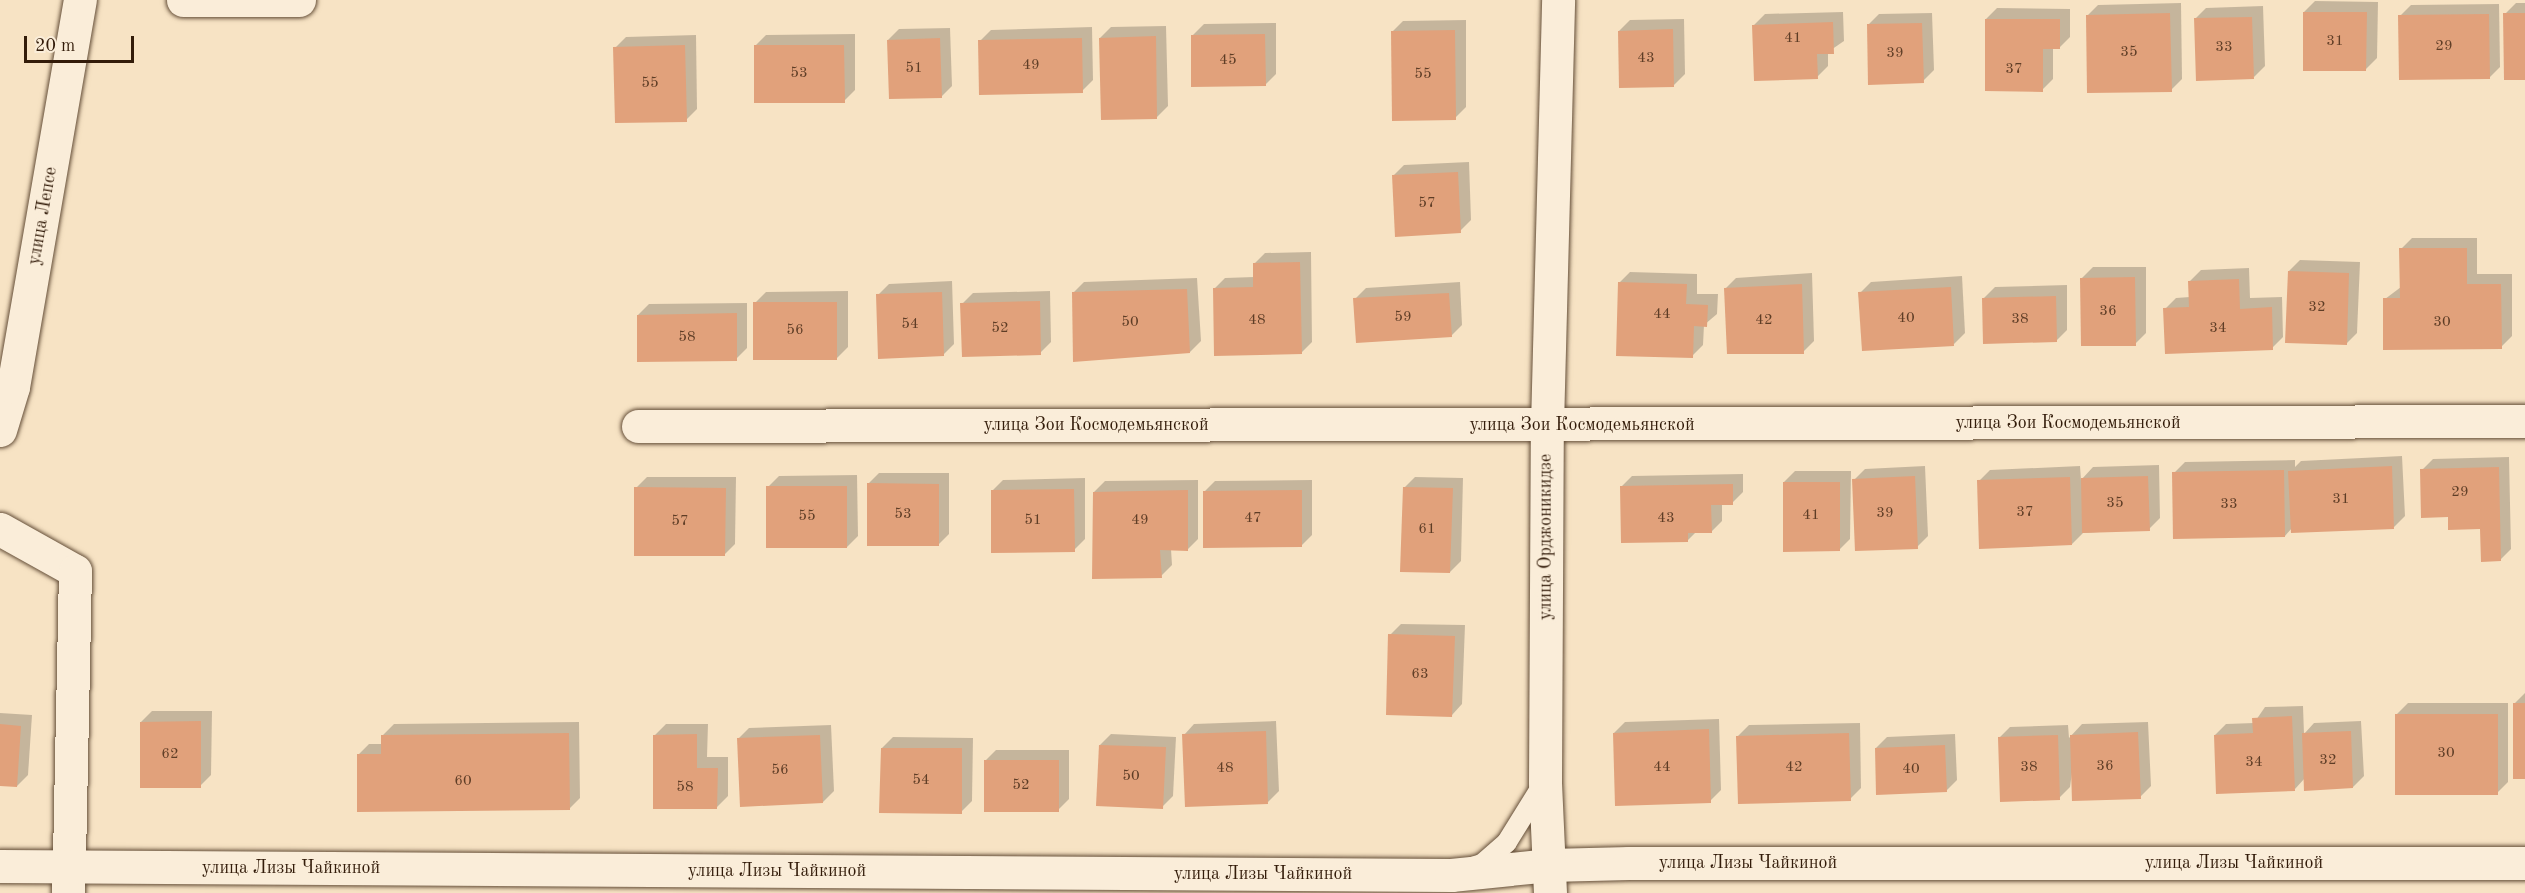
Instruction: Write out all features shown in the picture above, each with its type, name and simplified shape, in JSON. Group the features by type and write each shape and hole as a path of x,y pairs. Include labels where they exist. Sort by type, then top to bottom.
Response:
{"street":[{"name":"улица Лепсе","path":"0,430 13,387 81,0"},
{"path":"183,0 299,0"},
{"name":"улица Орджоникидзе","path":"1550,879 1545,782 1547,425 1558,0"},
{"name":"улица Зои Космодемьянской","path":"638,426 2525,421"},
{"path":"0,530 75,571 69,880"},
{"name":"улица Лизы Чайкиной","path":"0,866 69,880 1451,875 1550,879 2525,863"}],"lane":[{"path":"1451,875 1482,864 1507,842 1545,782"}],"building":[{"path":"2303,12 2367,12 2366,71 2303,71"},
{"path":"2170,13 2172,92 2087,93 2086,15"},
{"path":"2503,13 2525,13 2525,80 2504,80"},
{"path":"2489,14 2490,79 2399,80 2398,15"},
{"path":"2252,17 2254,79 2196,81 2194,18"},
{"path":"1985,19 2060,19 2060,49 2043,49 2043,92 1985,91"},
{"path":"1833,22 1834,54 1817,54 1818,79 1754,81 1752,25"},
{"path":"1922,23 1924,83 1868,85 1867,24"},
{"path":"1673,29 1674,87 1619,88 1618,31"},
{"path":"1455,30 1456,120 1392,121 1391,31"},
{"path":"1265,34 1266,86 1191,87 1191,35"},
{"path":"1156,36 1157,119 1101,120 1099,38"},
{"path":"940,38 942,98 889,99 887,40"},
{"path":"1082,38 1083,93 979,95 978,40"},
{"path":"685,45 687,122 615,123 613,47"},
{"path":"754,45 844,45 845,103 754,103"},
{"path":"1458,172 1461,233 1395,237 1392,175"},
{"path":"2399,248 2467,248 2467,284 2501,284 2502,349 2383,350 2383,298 2400,298"},
{"path":"1300,262 1302,354 1214,356 1213,288 1253,287 1253,263"},
{"path":"2288,271 2349,273 2347,345 2285,343"},
{"path":"2135,277 2136,346 2081,346 2080,278"},
{"path":"2239,279 2240,309 2272,307 2273,350 2165,354 2163,308 2189,307 2188,281"},
{"path":"1618,282 1687,284 1686,304 1708,305 1707,327 1694,326 1693,358 1616,356"},
{"path":"1802,284 1804,354 1727,354 1724,288"},
{"path":"1951,287 1954,346 1862,351 1858,292"},
{"path":"1187,289 1190,353 1073,362 1072,292"},
{"path":"942,292 944,356 878,359 876,294"},
{"path":"1449,293 1452,337 1356,343 1353,298"},
{"path":"2056,296 2057,342 1983,344 1982,298"},
{"path":"1040,301 1041,355 962,357 960,303"},
{"path":"753,302 837,302 837,360 753,360"},
{"path":"737,313 737,361 637,362 637,315"},
{"path":"2392,466 2394,529 2291,533 2288,471"},
{"path":"2499,467 2501,561 2481,562 2480,529 2448,530 2448,517 2421,518 2420,469"},
{"path":"2284,470 2285,537 2173,539 2172,472"},
{"path":"1915,476 1918,549 1855,551 1852,479"},
{"path":"2148,476 2150,531 2082,533 2081,478"},
{"path":"2070,477 2072,545 1979,549 1977,480"},
{"path":"1783,482 1840,482 1840,551 1783,552"},
{"path":"867,483 939,484 939,546 867,546"},
{"path":"1733,484 1733,505 1711,505 1712,533 1688,533 1688,542 1621,543 1620,486"},
{"path":"766,486 847,486 847,548 766,548"},
{"path":"634,487 726,488 725,556 634,556"},
{"path":"1403,487 1453,488 1450,573 1400,572"},
{"path":"1074,489 1075,552 991,553 991,490"},
{"path":"1188,490 1188,551 1160,550 1162,578 1092,579 1093,492"},
{"path":"1302,490 1302,547 1203,548 1203,491"},
{"path":"1388,634 1455,636 1452,717 1386,715"},
{"path":"2513,703 2525,703 2525,779 2513,779"},
{"path":"2395,714 2498,714 2498,795 2395,795"},
{"path":"2292,716 2295,791 2216,794 2214,735 2253,733 2252,718"},
{"path":"201,721 201,788 140,788 140,722"},
{"path":"0,724 21,726 17,787 0,786"},
{"path":"1709,729 1711,803 1615,806 1613,733"},
{"path":"1266,731 1268,804 1185,807 1182,734"},
{"path":"2351,731 2353,788 2304,791 2302,733"},
{"path":"2138,732 2141,799 2072,801 2070,735"},
{"path":"569,733 570,810 357,812 357,754 381,754 381,735"},
{"path":"1849,733 1851,801 1738,804 1736,736"},
{"path":"697,734 697,768 718,768 717,809 653,809 653,735"},
{"path":"820,735 823,803 740,807 737,738"},
{"path":"2058,735 2060,800 2000,802 1998,737"},
{"path":"1099,745 1166,747 1163,809 1096,806"},
{"path":"1945,745 1947,792 1876,795 1875,748"},
{"path":"881,748 962,748 962,814 879,813"},
{"path":"984,760 1059,760 1059,812 984,812"}]}
